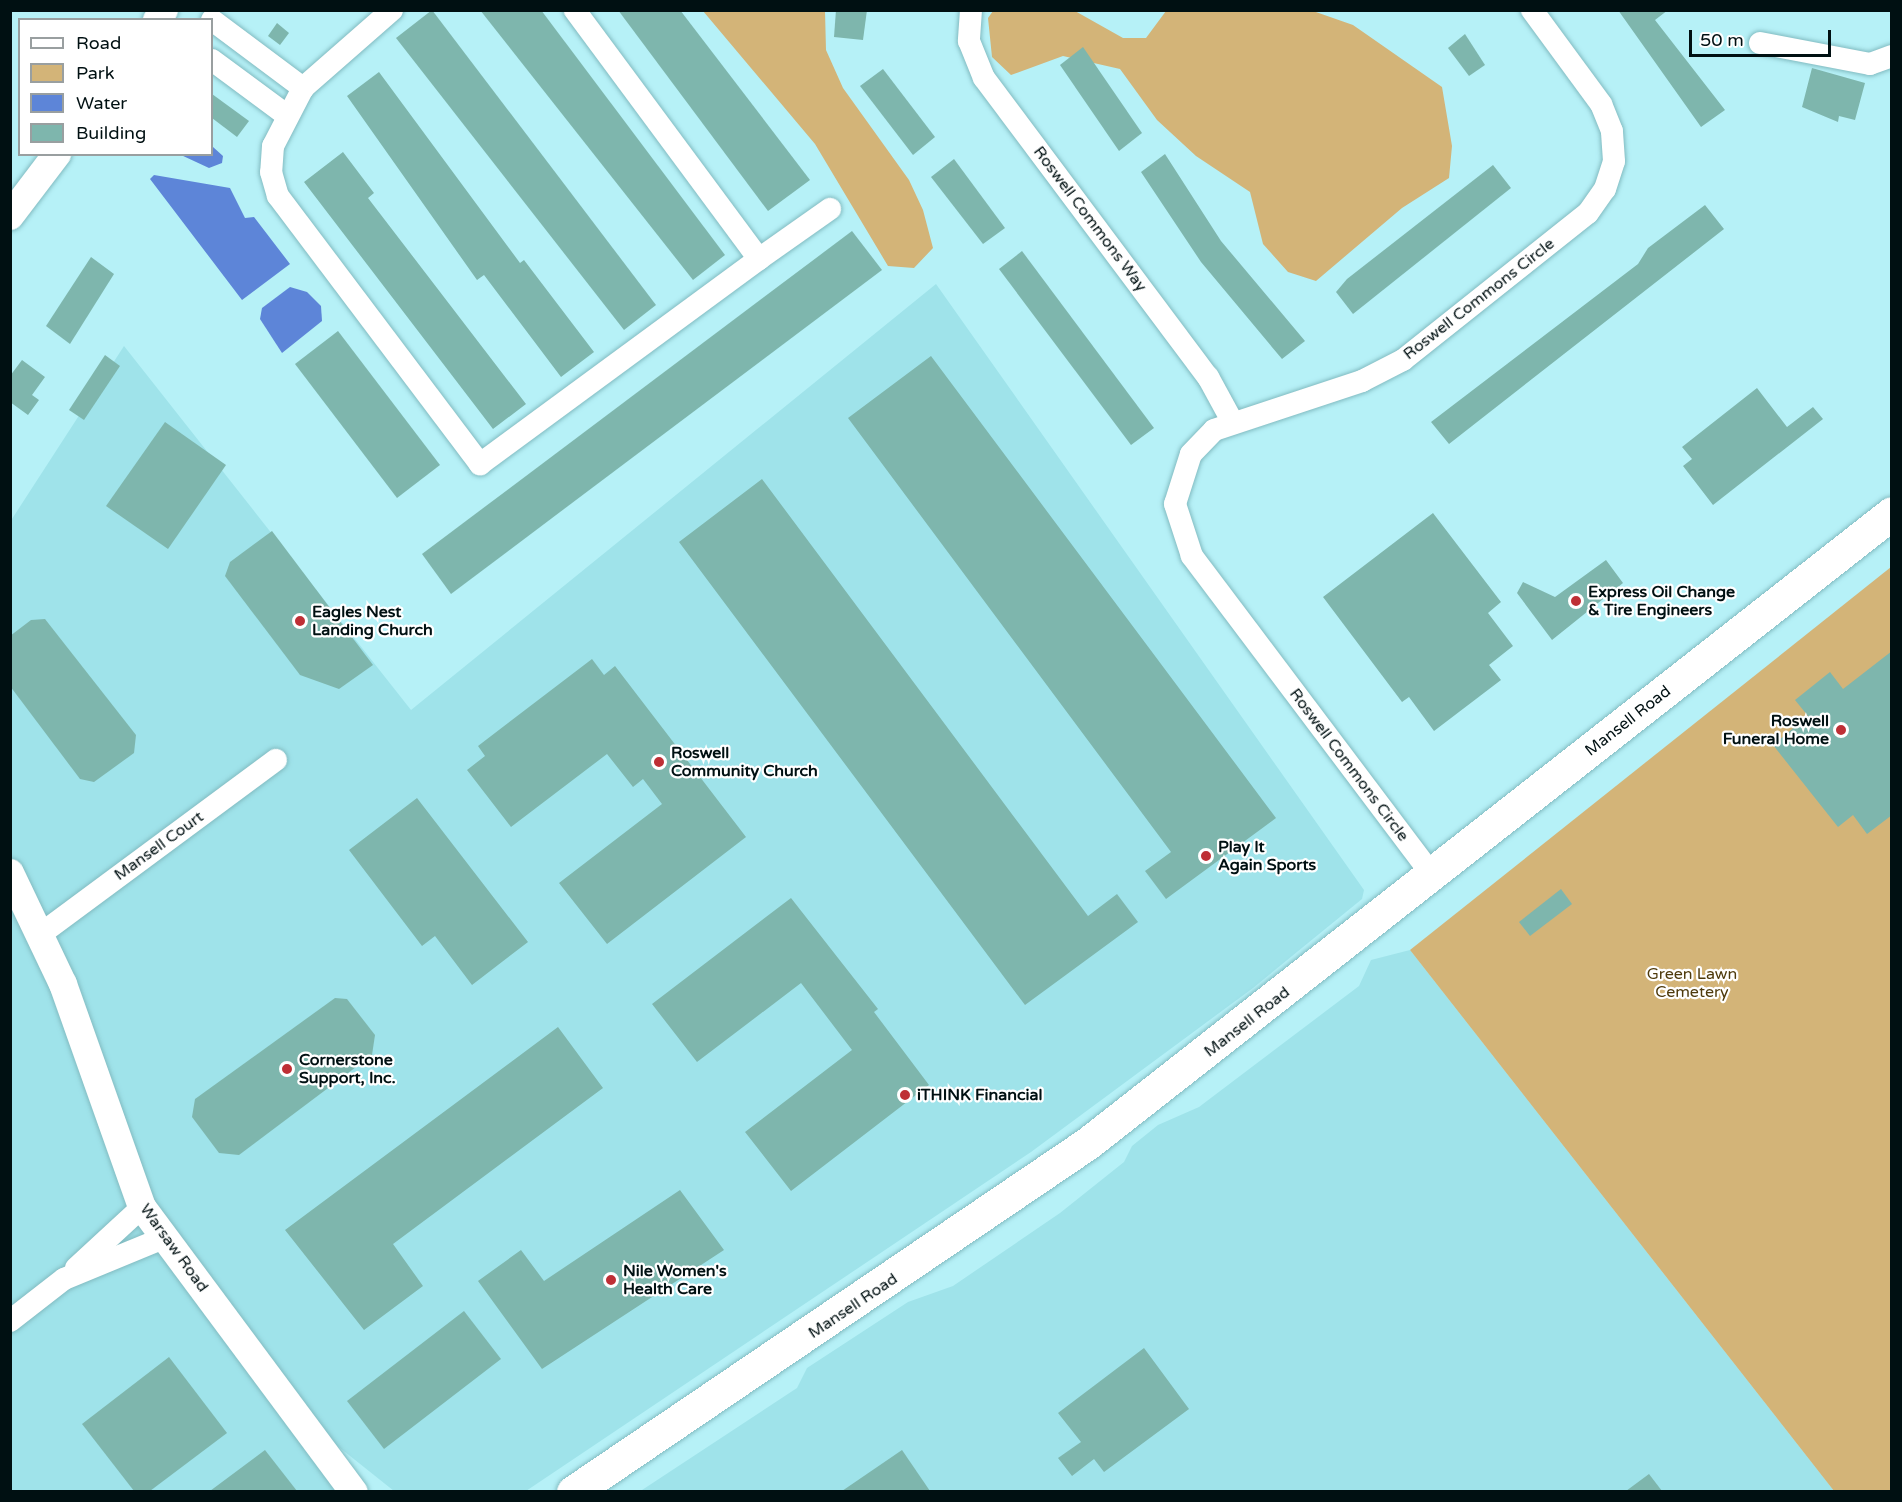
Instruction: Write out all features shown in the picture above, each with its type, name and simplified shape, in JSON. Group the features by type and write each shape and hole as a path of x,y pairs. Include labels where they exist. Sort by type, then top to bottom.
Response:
{"main road":[{"name":"Mansell Road","path":"573,1491 1071,1156 1433,876 1892,513"}],"street":[{"path":"392,10 303,88 285,114 273,146 271,172 278,196 480,464 830,209"},
{"path":"574,10 759,259"},
{"name":"Roswell Commons Way","path":"971,10 969,41 984,78 1208,377 1232,421"},
{"name":"Roswell Commons Circle","path":"1433,876 1183,540 1176,504 1182,471 1201,441 1232,421 1362,381 1403,360 1587,213 1605,189 1614,161 1612,131 1601,104 1532,10"},
{"path":"213,21 303,88"},
{"path":"1760,43 1870,64 1892,56"},
{"path":"244,84 262,58"},
{"path":"213,61 285,114"},
{"path":"10,216 55,156"},
{"name":"Mansell Court","path":"42,933 276,760"},
{"name":"Warsaw Road","path":"10,873 42,933 142,1207 354,1491"},
{"path":"10,1321 64,1279 142,1207"},
{"path":"64,1279 165,1237"}],"shaded area":[{"path":"936,284 1364,890 1362,899 1253,988 1031,1152 526,1491 394,1491 330,1440 344,1491 11,1491 10,522 124,346 411,710"},
{"path":"1410,950 1834,1491 639,1492 797,1388 807,1368 908,1302 953,1286 1060,1213 1124,1162 1132,1146 1158,1125 1199,1107 1359,986 1371,960"}],"green space":[{"path":"703,11 825,11 826,50 843,88 909,180 923,210 933,248 914,268 888,266 815,144"},
{"path":"993,11 1075,11 1123,38 1146,38 1166,11 1313,11 1353,25 1442,87 1452,146 1449,178 1402,208 1316,281 1288,272 1263,244 1250,192 1196,156 1157,120 1120,69 1063,56 1011,75 992,57 988,18"},
{"name":"Green Lawn Cemetery","path":"1891,567 1891,1491 1834,1491 1410,950"}],"water":[{"path":"213,147 223,156 222,163 209,168 183,156 213,156"},
{"path":"154,175 230,188 245,218 254,217 290,264 242,300 150,179"},
{"path":"290,287 307,292 321,306 322,321 282,353 260,319 262,308"}],"building":[{"path":"432,10 656,305 624,330 396,38"},
{"path":"480,10 541,10 725,255 693,280"},
{"path":"618,10 680,10 810,180 768,211"},
{"path":"836,10 867,10 863,40 834,37"},
{"path":"1618,10 1668,10 1655,20 1725,110 1701,127"},
{"path":"277,23 289,33 280,45 268,36"},
{"path":"1465,34 1485,65 1469,76 1448,48"},
{"path":"1083,47 1142,133 1119,151 1060,65"},
{"path":"1812,68 1865,83 1855,120 1839,116 1838,122 1802,107"},
{"path":"883,69 935,137 913,155 860,86"},
{"path":"379,72 520,263 524,260 594,352 561,377 484,275 477,280 347,96"},
{"path":"213,95 249,121 237,137 213,119"},
{"path":"343,152 374,193 368,198 526,404 493,429 304,182"},
{"path":"1165,154 1221,241 1305,341 1282,359 1201,262 1141,172"},
{"path":"954,159 1005,228 983,244 931,177"},
{"path":"1493,165 1511,188 1353,314 1336,292 1347,279"},
{"path":"1705,205 1724,229 1449,444 1431,422 1638,264 1648,248"},
{"path":"852,231 882,270 451,594 422,554"},
{"path":"1022,251 1154,428 1131,445 999,269"},
{"path":"91,257 114,274 70,344 46,326"},
{"path":"338,331 440,465 397,498 295,364"},
{"path":"105,355 120,366 84,420 69,410"},
{"path":"931,356 1276,818 1166,899 1145,871 1171,852 848,418"},
{"path":"22,360 45,377 32,395 39,400 28,415 10,402 10,376"},
{"path":"1757,388 1787,427 1813,407 1823,419 1713,505 1683,466 1692,459 1682,447"},
{"path":"165,422 226,465 168,549 106,506"},
{"path":"762,479 1088,916 1117,894 1138,922 1025,1005 679,542"},
{"path":"1433,513 1501,602 1488,613 1513,646 1489,665 1501,680 1434,731 1409,697 1402,702 1323,597"},
{"name":"Eagles Nest Landing Church","path":"272,531 373,665 339,689 300,675 225,576 230,562"},
{"path":"1606,560 1623,583 1552,640 1517,593 1523,582 1555,597"},
{"path":"45,619 136,735 134,753 94,782 80,779 10,686 10,636 31,620"},
{"name":"Roswell Funeral Home","path":"1892,651 1892,815 1867,834 1853,815 1838,827 1773,745 1808,716 1795,700 1830,672 1843,689"},
{"path":"592,659 604,675 615,666 746,837 607,944 559,883 662,804 643,779 633,787 607,754 511,827 467,770 485,756 478,746"},
{"path":"417,798 528,942 472,985 435,936 422,946 349,850"},
{"path":"1561,889 1572,904 1530,936 1519,922"},
{"path":"791,898 878,1009 874,1012 929,1085 791,1191 745,1132 852,1050 801,983 697,1062 652,1004"},
{"path":"335,998 347,999 375,1035 372,1055 239,1155 219,1153 192,1117 195,1099"},
{"path":"558,1027 603,1088 393,1244 423,1286 364,1330 285,1230"},
{"name":"Nile Women's Health Care","path":"680,1190 724,1250 542,1369 478,1281 521,1250 544,1281"},
{"path":"464,1311 501,1359 384,1449 347,1401"},
{"path":"1144,1348 1189,1409 1104,1472 1094,1459 1072,1476 1058,1458 1081,1442 1058,1413"},
{"path":"169,1357 227,1433 150,1491 134,1491 82,1424"},
{"path":"265,1450 297,1491 210,1491"},
{"path":"902,1450 930,1491 842,1491"},
{"path":"1649,1474 1662,1491 1626,1491"}],"place":[{"name":"Express Oil Change & Tire Engineers","path":"1576,601"},
{"name":"Eagles Nest Landing Church","path":"300,621"},
{"name":"Roswell Funeral Home","path":"1841,730"},
{"name":"Roswell Community Church","path":"659,762"},
{"name":"Play It Again Sports","path":"1206,856"},
{"name":"Cornerstone Support, Inc.","path":"287,1069"},
{"name":"iTHINK Financial","path":"905,1095"},
{"name":"Nile Women's Health Care","path":"611,1280"}]}
